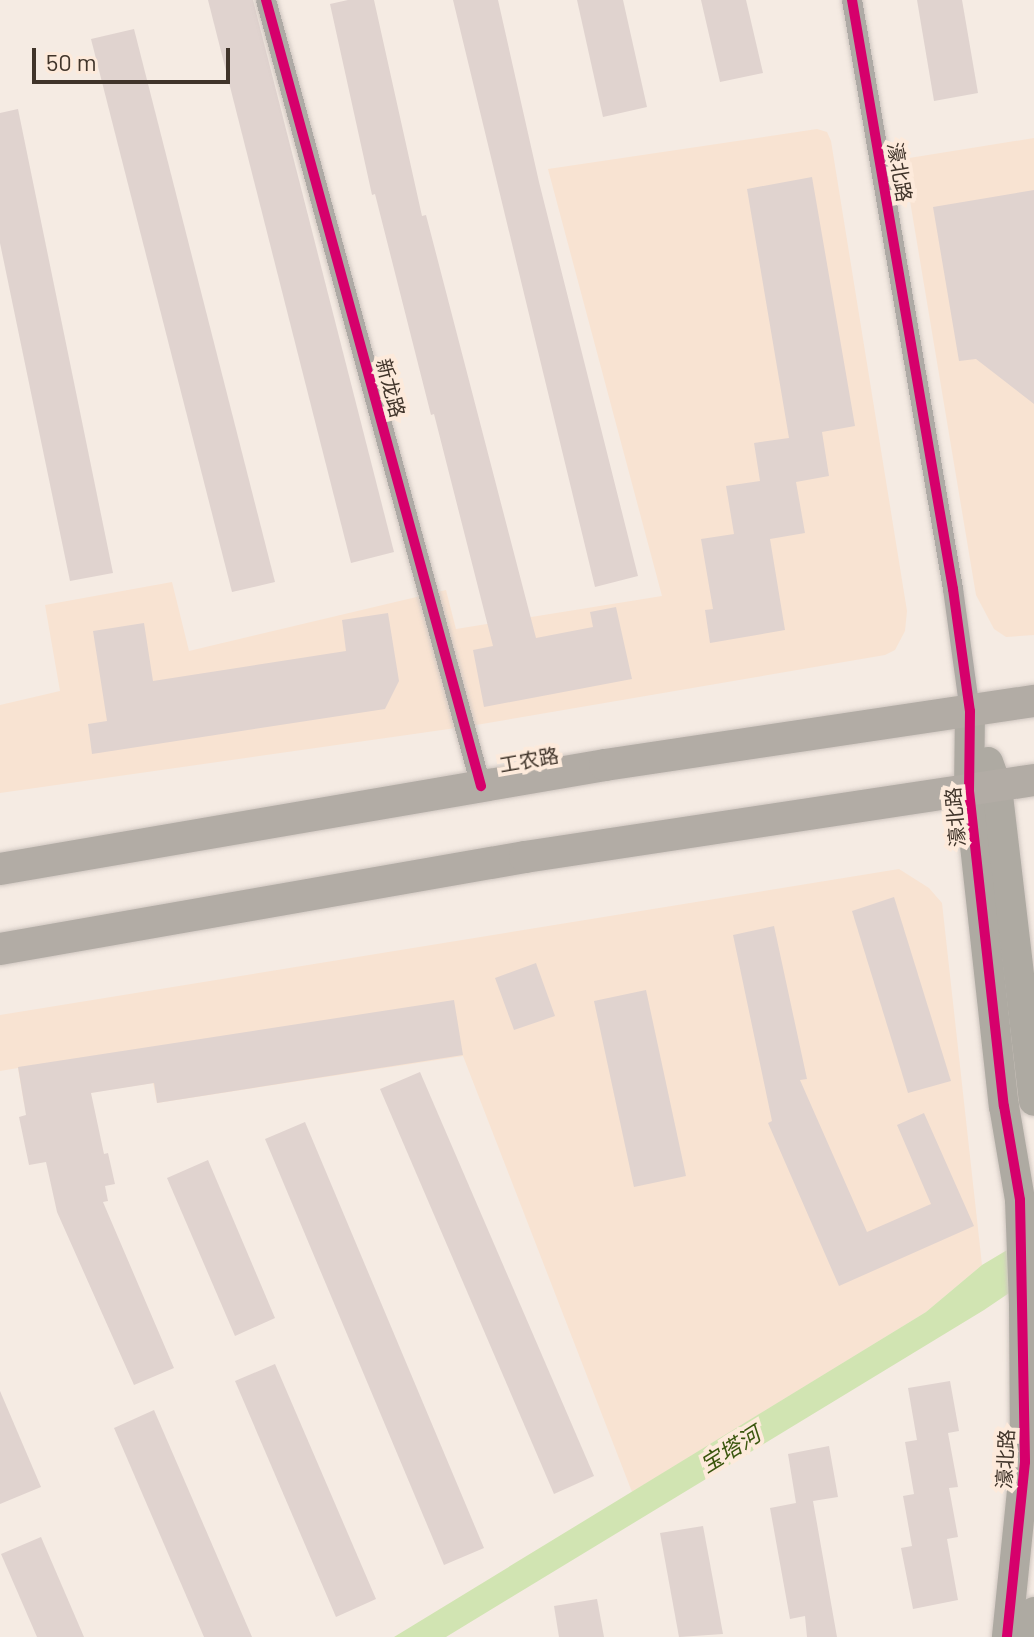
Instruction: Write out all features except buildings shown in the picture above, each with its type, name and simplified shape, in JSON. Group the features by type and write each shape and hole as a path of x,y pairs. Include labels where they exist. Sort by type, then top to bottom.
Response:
{"main road":[{"name":"工农路","path":"0,869 481,786 1034,701"},
{"path":"0,949 525,857 1034,780"}],"street":[{"name":"新龙路","path":"266,0 481,786"},
{"name":"濠北路","path":"852,0 953,589 1034,1101"},
{"name":"濠北路","path":"983,789 1004,1106 1020,1200 1024,1306 1025,1462 1007,1637"},
{"path":"1032,1637 1034,1612"}],"shaded area":[{"path":"817,129 827,132 831,141 907,611 905,631 895,650 885,655 470,726 0,793 0,705 60,691 45,605 172,582 189,651 446,590 456,629 662,596 548,169"},
{"path":"1034,138 1034,635 1006,637 994,629 976,595 903,159"},
{"path":"899,869 929,888 942,903 982,1265 926,1312 632,1492 463,1056 157,1103 153,1083 24,1103 18,1068 0,1071 0,1015"}],"water":[{"name":"宝塔河","path":"1034,1234 1034,1276 984,1310 446,1637 394,1637 926,1312 982,1265"}],"cycle path":[{"path":"266,0 481,786"},
{"path":"852,0 953,589 970,711 969,791 1004,1106 1020,1200 1025,1462 1007,1637"}]}
